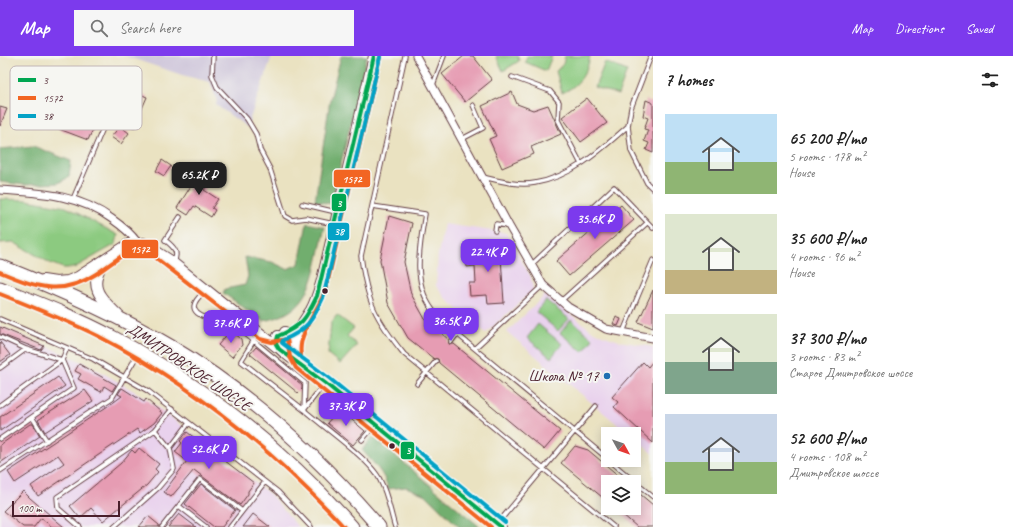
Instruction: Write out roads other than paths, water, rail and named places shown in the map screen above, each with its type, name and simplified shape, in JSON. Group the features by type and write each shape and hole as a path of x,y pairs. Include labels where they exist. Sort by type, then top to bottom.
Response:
{"highway":[{"name":"ДМИТРОВСКОЕ ШОССЕ","path":"0,266 125,321 170,346 217,377 257,407 305,449 337,480 379,527"},
{"name":"ДМИТРОВСКОЕ ШОССЕ","path":"0,288 60,312 113,338 139,352 207,396 243,423 285,458 352,527"}],"main road":[{"path":"300,364 295,358 295,336 318,296 374,56"},
{"path":"30,278 56,282 68,281 78,277 129,244 137,242 150,246 325,383 499,526"},
{"path":"106,258 96,275 96,290 106,304 125,321"},
{"path":"280,349 276,341 282,334 295,329 301,324"},
{"path":"263,334 270,336 291,334 294,344"},
{"path":"280,349 289,351 294,344"}],"street":[{"path":"416,56 509,226 531,265 544,284 561,301 584,318 606,330 653,338"},
{"path":"0,190 54,194 73,199 101,211 127,229 137,242"}],"lane":[{"path":"212,56 212,75 217,87 247,119 256,134 260,150 270,169 285,216 292,220 306,218 335,224"},
{"path":"405,56 361,256 365,284 372,309 387,333 404,354 614,527"},
{"path":"433,85 444,56"},
{"path":"651,56 635,95 628,126 631,151 647,183 653,189"},
{"path":"512,77 550,91 559,102 558,120 581,164"},
{"path":"462,139 483,128 473,105"},
{"path":"482,176 506,182 535,183 566,173 595,154 628,126"},
{"path":"73,199 102,130"},
{"path":"531,265 614,187 653,228"},
{"path":"302,204 338,212"},
{"path":"372,206 425,214 418,250 422,291 436,314 474,348 601,453"},
{"path":"173,263 176,257 175,249 166,240 180,217"},
{"path":"561,301 647,223"},
{"path":"495,231 496,224 509,226"},
{"path":"623,332 653,260"},
{"path":"474,348 544,284"},
{"path":"218,298 208,294 202,294 194,302 193,306 195,312 201,316 232,326 254,340 304,383 304,410"},
{"path":"0,319 93,359 148,392 278,492 311,527"},
{"path":"451,342 458,334"},
{"path":"0,338 26,349 62,360 74,388 0,439"},
{"path":"254,340 241,361 304,410 370,466 380,479 395,527"},
{"path":"0,405 62,360 67,348"},
{"path":"0,368 26,349"},
{"path":"0,471 112,398 139,352"},
{"path":"417,384 436,361"},
{"path":"304,410 325,383"},
{"path":"499,526 596,406"},
{"path":"80,527 58,508 57,497 155,430 172,410"},
{"path":"32,417 47,440"},
{"path":"170,448 189,423"},
{"path":"362,440 375,424"},
{"path":"114,527 158,488 174,469 170,448 155,430"},
{"path":"617,467 653,497"},
{"path":"162,527 200,479 242,511"},
{"path":"230,527 265,482"},
{"path":"179,506 206,527"}],"place":[{"name":"Школа № 17","path":"607,376"}]}
